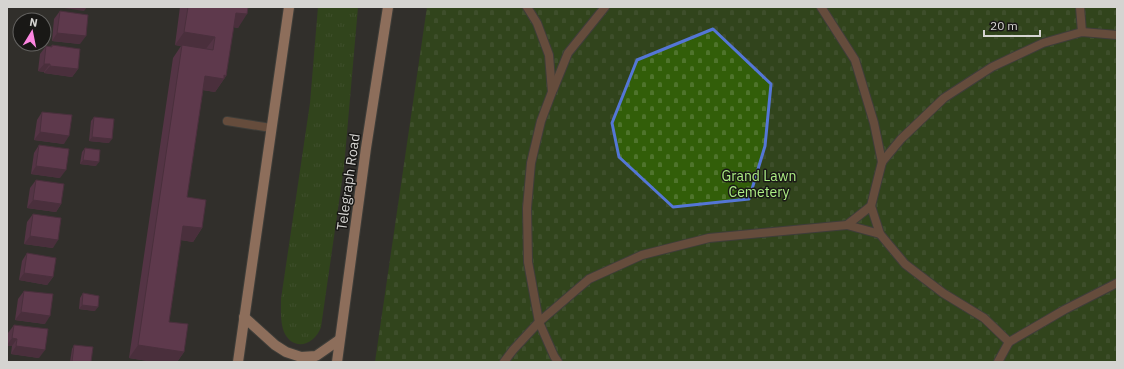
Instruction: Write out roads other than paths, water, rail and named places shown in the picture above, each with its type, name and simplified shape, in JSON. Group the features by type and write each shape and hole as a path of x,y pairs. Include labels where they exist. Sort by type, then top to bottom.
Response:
{"main road":[{"path":"238,362 289,7"},
{"name":"Telegraph Road","path":"337,362 388,7"},
{"path":"244,317 275,345 286,352 301,357 316,356 340,340"}],"lane":[{"path":"527,7 537,23 549,55 552,92"},
{"path":"558,362 539,322 528,262 527,208 531,163 541,122 568,53 606,7"},
{"path":"821,7 855,60 872,116 882,162"},
{"path":"1080,7 1082,32"},
{"path":"1009,342 984,318 943,293 905,264 880,234 871,206 882,162 901,139 944,98 992,67 1043,43 1082,32 1117,35"},
{"path":"227,121 271,128"},
{"path":"847,225 871,206"},
{"path":"504,362 539,322 589,279 642,255 709,238 847,225 880,234"},
{"path":"998,362 1009,342 1064,310 1117,283"}],"park label":[{"name":"Grand Lawn Cemetery","path":"759,184"}]}
